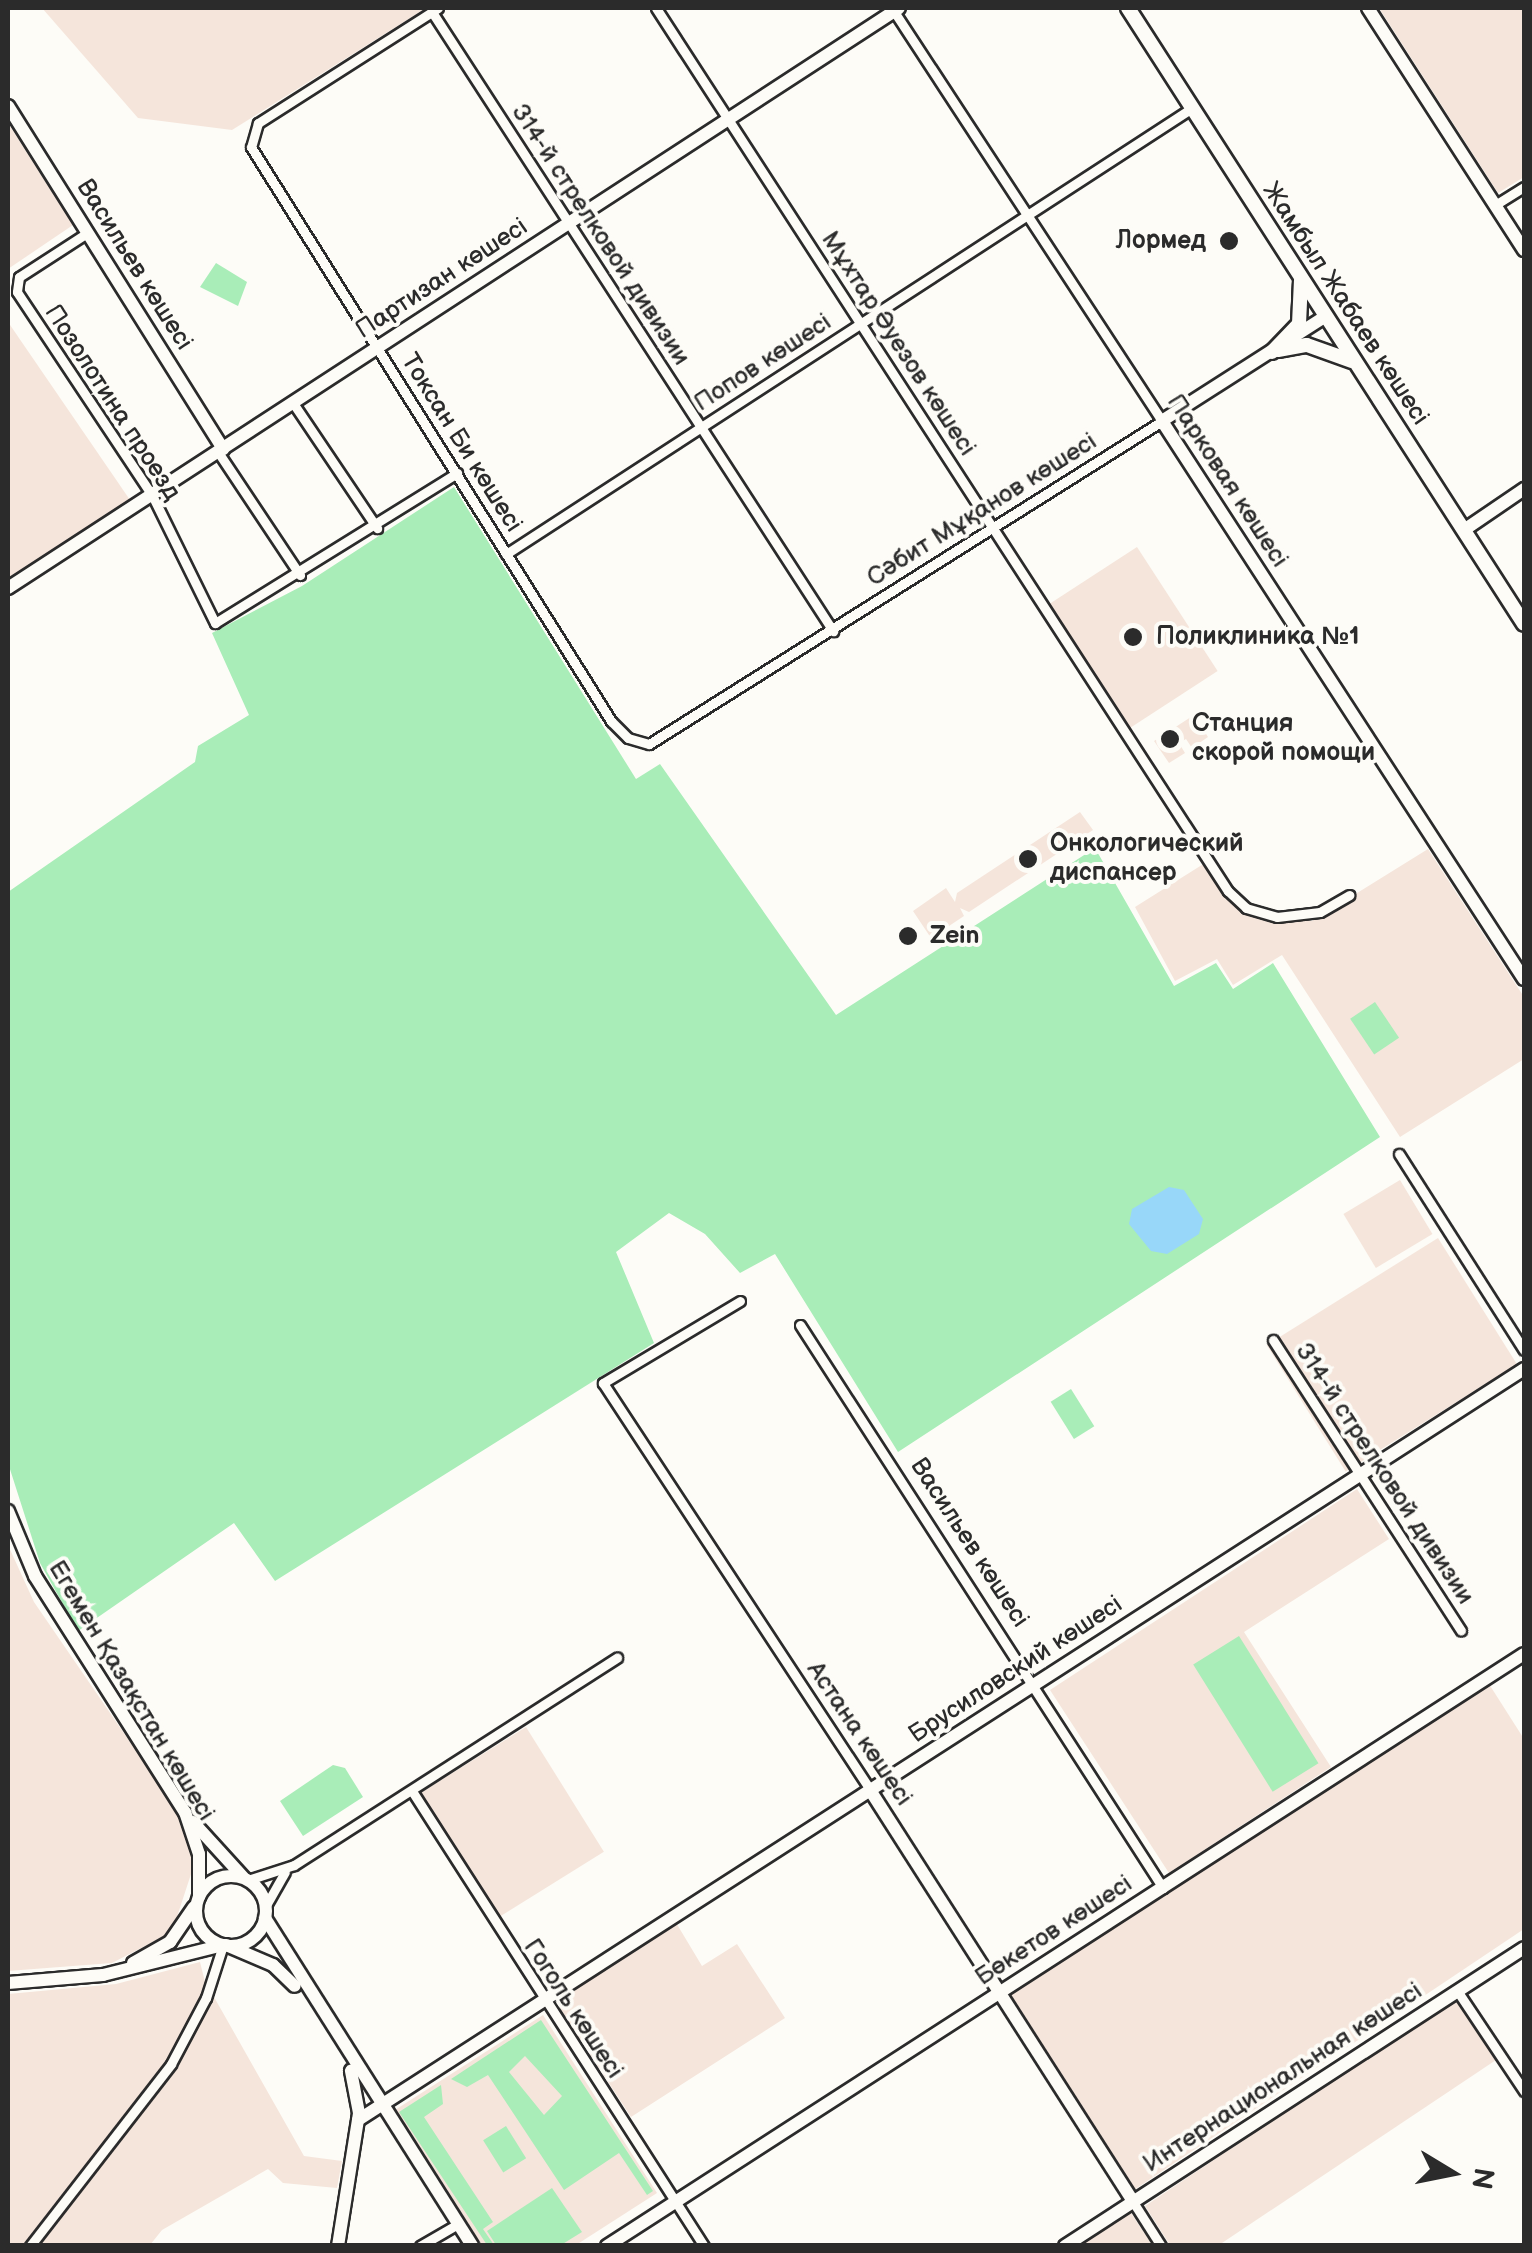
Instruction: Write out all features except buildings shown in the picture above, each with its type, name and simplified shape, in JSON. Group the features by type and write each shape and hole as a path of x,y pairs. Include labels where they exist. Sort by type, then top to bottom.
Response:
{"main road":[{"name":"Жамбыл Жабаев көшесі","path":"1128,8 1524,624"},
{"path":"1368,8 1524,250"},
{"name":"Партизан көшесі","path":"8,588 895,9"},
{"name":"Васильев көшесі","path":"8,106 220,450"},
{"path":"1272,352 1302,315 1296,268"},
{"name":"Сәбит Мұқанов көшесі","path":"1162,421 1326,316"},
{"path":"1272,352 1308,345 1359,366"},
{"name":"Парковая көшесі","path":"1162,421 1524,979"},
{"path":"1464,530 1524,489"},
{"name":"Брусиловский көшесі","path":"359,2119 1524,1369"},
{"name":"Егемен Қазақстан көшесі","path":"8,1510 35,1576 185,1812 247,1880"},
{"name":"Бөкетов көшесі","path":"607,2246 1524,1654"},
{"name":"Астана көшесі","path":"870,1790 1133,2202"},
{"name":"Егемен Қазақстан көшесі","path":"185,1812 199,1854 198,1899"},
{"path":"103,1975 170,1942 198,1899 218,1878 247,1880 290,1967 472,2246"},
{"path":"198,1899 201,1928 225,1945 287,1976 380,2105"},
{"path":"8,1983 103,1975 248,1941 265,1912"},
{"name":"Интернациональная көшесі","path":"1065,2246 1524,1948"},
{"path":"338,2246 359,2119 357,2086 344,2059"},
{"path":"359,2119 378,2116 392,2124"}],"street":[{"name":"Мұхтар Әуезов көшесі","path":"656,8 1234,898 1254,912 1286,917 1320,912 1350,895"},
{"name":"Парковая көшесі","path":"895,9 1162,421"},
{"name":"Токсан Би көшесі","path":"435,10 258,123 250,135 251,147 616,728 638,743 661,741"},
{"name":"314-й стрелковой дивизии","path":"435,10 832,632"},
{"name":"Попов көшесі","path":"506,554 1192,108"},
{"path":"1495,205 1524,186"},
{"name":"Позолотина проезд","path":"88,233 23,274 16,287 152,495 215,624 300,575"},
{"path":"292,404 377,528"},
{"name":"Сәбит Мұқанов көшесі","path":"661,741 1162,421"},
{"name":"Васильев көшесі","path":"220,450 300,575"},
{"path":"300,575 457,473"},
{"path":"1398,1154 1524,1350"},
{"name":"Астана көшесі","path":"740,1301 604,1383 870,1790"},
{"name":"Васильев көшесі","path":"800,1325 1162,1888"},
{"name":"314-й стрелковой дивизии","path":"1273,1340 1461,1630"},
{"path":"247,1880 287,1870 617,1658"},
{"name":"Гоголь көшесі","path":"412,1791 704,2246"},
{"path":"265,1912 287,1870"},
{"path":"30,2246 171,2064 206,1998 225,1945"},
{"path":"1458,1992 1524,2091"},
{"name":"Астана көшесі","path":"1133,2202 1161,2246"},
{"path":"420,2246 458,2224"}],"shaded area":[{"path":"42,8 426,8 232,130 138,118"},
{"path":"1379,8 1524,8 1524,177 1498,193"},
{"path":"8,123 73,225 8,269"},
{"path":"8,322 130,500 8,579"},
{"name":"Поликлиника №1","path":"1137,547 1218,671 1130,728 1049,604"},
{"name":"Станция скорой помощи","path":"1194,715 1208,737 1192,748 1186,739 1179,743 1185,753 1169,763 1154,741"},
{"name":"Онкологический диспансер","path":"1080,812 1093,830 969,912 960,908 964,916 931,938 913,911 946,888 955,902 957,893"},
{"path":"1428,849 1524,997 1524,1059 1400,1137 1282,955 1233,985 1217,959 1175,981 1135,907 1205,863 1237,908 1266,921 1312,921"},
{"path":"1400,1180 1432,1234 1376,1268 1343,1214"},
{"path":"1438,1238 1517,1364 1346,1471 1267,1345"},
{"path":"1357,1489 1389,1539 1244,1632 1331,1767 1169,1873 1050,1690"},
{"path":"8,1545 34,1602 178,1812 192,1850 193,1868 172,1932 112,1963 8,1971"},
{"path":"1489,1684 1524,1739 1524,1929 1134,2190 1010,1995"},
{"path":"526,1727 604,1852 499,1917 421,1793"},
{"path":"675,1921 702,1966 737,1944 785,2018 631,2117 554,1999"},
{"path":"200,1962 205,1982 219,1983 214,1997 304,2156 342,2161 337,2188 283,2183 268,2169 162,2230 150,2245 8,2246 8,1994 116,1984"},
{"path":"1456,1998 1496,2060 1219,2245 1170,2245 1145,2206"},
{"path":"543,2015 657,2193 576,2245 482,2245 395,2110"},
{"path":"1131,2213 1152,2245 1081,2245"}],"green space":[{"path":"216,263 247,282 238,306 200,287"},
{"path":"454,487 636,779 660,764 836,1015 1095,848 1174,986 1216,963 1233,989 1273,963 1380,1137 898,1452 775,1254 740,1273 705,1234 669,1213 616,1252 654,1343 275,1581 234,1523 78,1631 40,1563 8,1463 8,892 195,762 198,746 249,715 212,633 302,586"},
{"path":"1375,1002 1399,1038 1374,1054 1350,1019"},
{"path":"1071,1389 1094,1426 1074,1439 1051,1402"},
{"path":"1239,1636 1318,1763 1273,1792 1193,1665"},
{"path":"333,1765 345,1768 363,1797 303,1836 280,1801"},
{"path":"541,2020 653,2191 647,2195 619,2153 564,2190 488,2075 467,2087 451,2079","holes":["525,2056 562,2096 544,2115 509,2072"]},
{"path":"441,2085 443,2104 424,2117 493,2222 483,2229 494,2245 487,2245 399,2112"},
{"path":"506,2126 526,2158 503,2173 483,2140"},
{"path":"552,2188 582,2232 561,2245 496,2245 487,2231"}],"water":[{"path":"1169,1187 1184,1190 1203,1219 1199,1234 1167,1254 1151,1251 1129,1224 1132,1209"}],"place":[{"name":"Лормед","path":"1229,241"},
{"name":"Поликлиника №1","path":"1133,637"},
{"name":"Станция скорой помощи","path":"1170,739"},
{"name":"Онкологический диспансер","path":"1028,859"},
{"name":"Zein","path":"908,936"}]}
